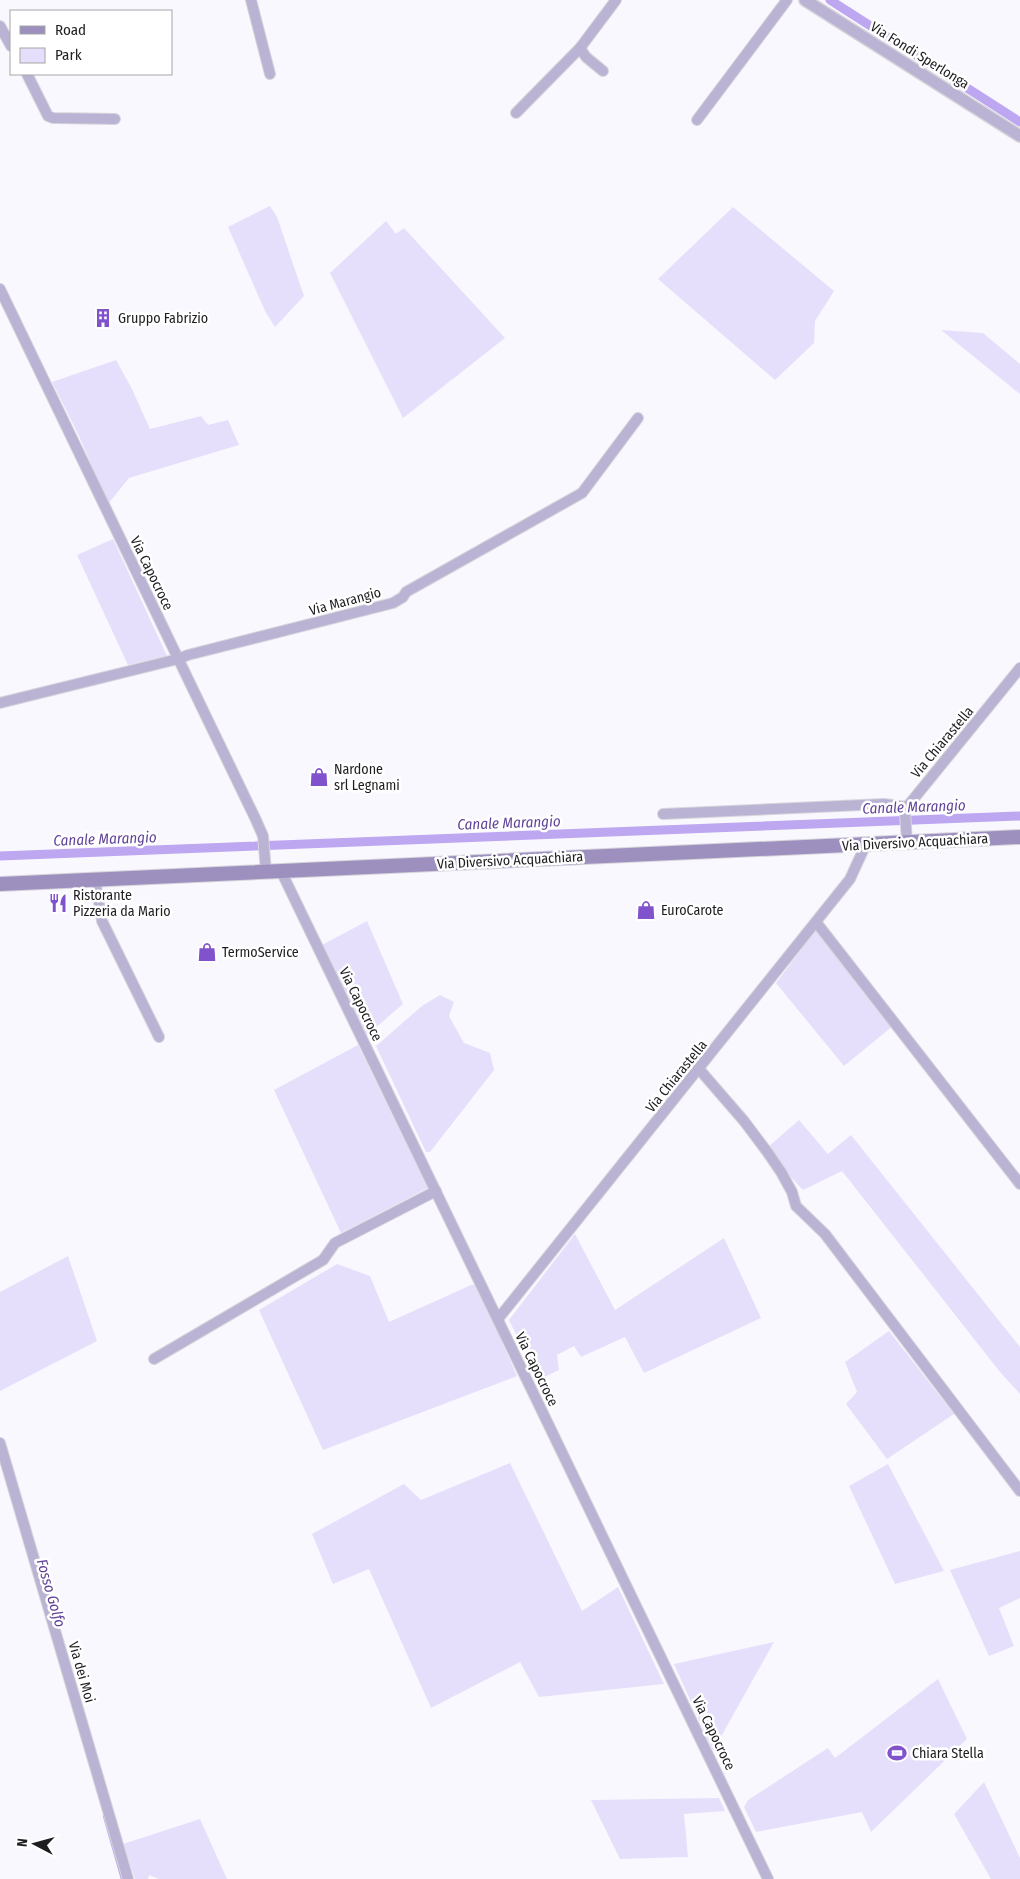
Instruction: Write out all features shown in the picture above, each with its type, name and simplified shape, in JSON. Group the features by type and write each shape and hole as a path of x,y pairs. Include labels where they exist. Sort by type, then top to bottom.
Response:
{"main road":[{"name":"Via Diversivo Acquachiara","path":"0,884 95,880 265,867 281,871 866,844 907,836 1020,837"}],"street":[{"path":"251,0 270,74"},
{"path":"516,114 580,48 616,0"},
{"path":"697,120 787,0"},
{"name":"Via Fondi Sperlonga","path":"805,0 1020,136"},
{"path":"0,26 10,44"},
{"path":"580,48 586,57 603,71"},
{"path":"28,75 48,116 53,118 115,119"},
{"name":"Via Capocroce","path":"0,289 263,836 265,867"},
{"name":"Via Marangio","path":"0,703 178,659 393,602 403,597 406,592 582,493 638,418"},
{"name":"Via Chiarastella","path":"906,809 1020,668"},
{"path":"663,814 884,804 906,809 907,836"},
{"name":"Via Chiarastella","path":"498,1319 850,879 866,844"},
{"name":"Via Capocroce","path":"281,871 768,1879"},
{"path":"95,880 102,921 159,1038"},
{"path":"816,922 1020,1184"},
{"path":"698,1069 744,1121 768,1153 792,1192 796,1206 825,1234 1020,1491"},
{"path":"154,1359 323,1260 335,1242 436,1191"},
{"name":"Via dei Moi","path":"0,1443 128,1879"}],"green space":[{"path":"270,206 277,217 304,296 275,327 265,311 228,227"},
{"path":"733,207 834,291 815,321 814,343 775,380 658,279"},
{"path":"386,221 396,234 404,228 505,338 403,418 330,273"},
{"path":"941,330 983,333 1020,364 1020,394"},
{"path":"116,360 131,387 150,429 201,416 208,425 228,420 239,445 129,478 108,504 79,436 52,382"},
{"path":"113,539 167,656 128,665 77,555"},
{"path":"367,921 403,1004 366,1036 322,945"},
{"path":"815,931 820,932 894,1025 844,1066 776,983"},
{"path":"440,995 454,1002 449,1016 464,1043 490,1053 494,1070 430,1152 426,1152 376,1046 422,1006"},
{"path":"358,1045 428,1188 341,1233 274,1090"},
{"path":"799,1120 828,1154 851,1135 1020,1347 1020,1394 1000,1372 842,1171 803,1190 785,1171 768,1147"},
{"path":"575,1234 615,1310 724,1238 761,1318 644,1373 625,1337 581,1357 574,1346 557,1355 559,1370 538,1380 509,1320"},
{"path":"68,1256 97,1341 0,1391 0,1292"},
{"path":"337,1264 370,1276 389,1322 471,1285 477,1285 517,1376 323,1450 259,1310"},
{"path":"889,1331 954,1414 887,1459 846,1404 857,1392 845,1362"},
{"path":"510,1463 582,1611 618,1587 664,1684 539,1697 520,1662 431,1708 369,1569 333,1584 312,1534 404,1484 421,1500"},
{"path":"888,1464 944,1571 895,1584 849,1486"},
{"path":"1020,1551 1020,1598 999,1608 1014,1646 989,1656 950,1570"},
{"path":"774,1642 713,1751 674,1664"},
{"name":"Chiara Stella","path":"938,1679 967,1739 871,1832 862,1812 756,1832 744,1807 748,1800 828,1748 835,1758"},
{"path":"984,1782 1020,1858 1020,1879 991,1879 954,1814"},
{"path":"719,1798 725,1811 684,1814 688,1857 620,1859 591,1800"},
{"path":"200,1819 227,1879 159,1879 149,1875 148,1879 135,1879 123,1844"}],"waterway":[{"path":"830,0 1020,122"},
{"name":"Canale Marangio","path":"0,856 1020,816"},
{"name":"Fosso Golfo","path":"104,1816 122,1879"}],"place":[{"name":"Gruppo Fabrizio","path":"103,318"},
{"name":"Nardone srl Legnami","path":"319,777"},
{"name":"Ristorante Pizzeria da Mario","path":"58,903"},
{"name":"EuroCarote","path":"646,910"},
{"name":"TermoService","path":"207,952"},
{"name":"Chiara Stella","path":"897,1753"}]}
